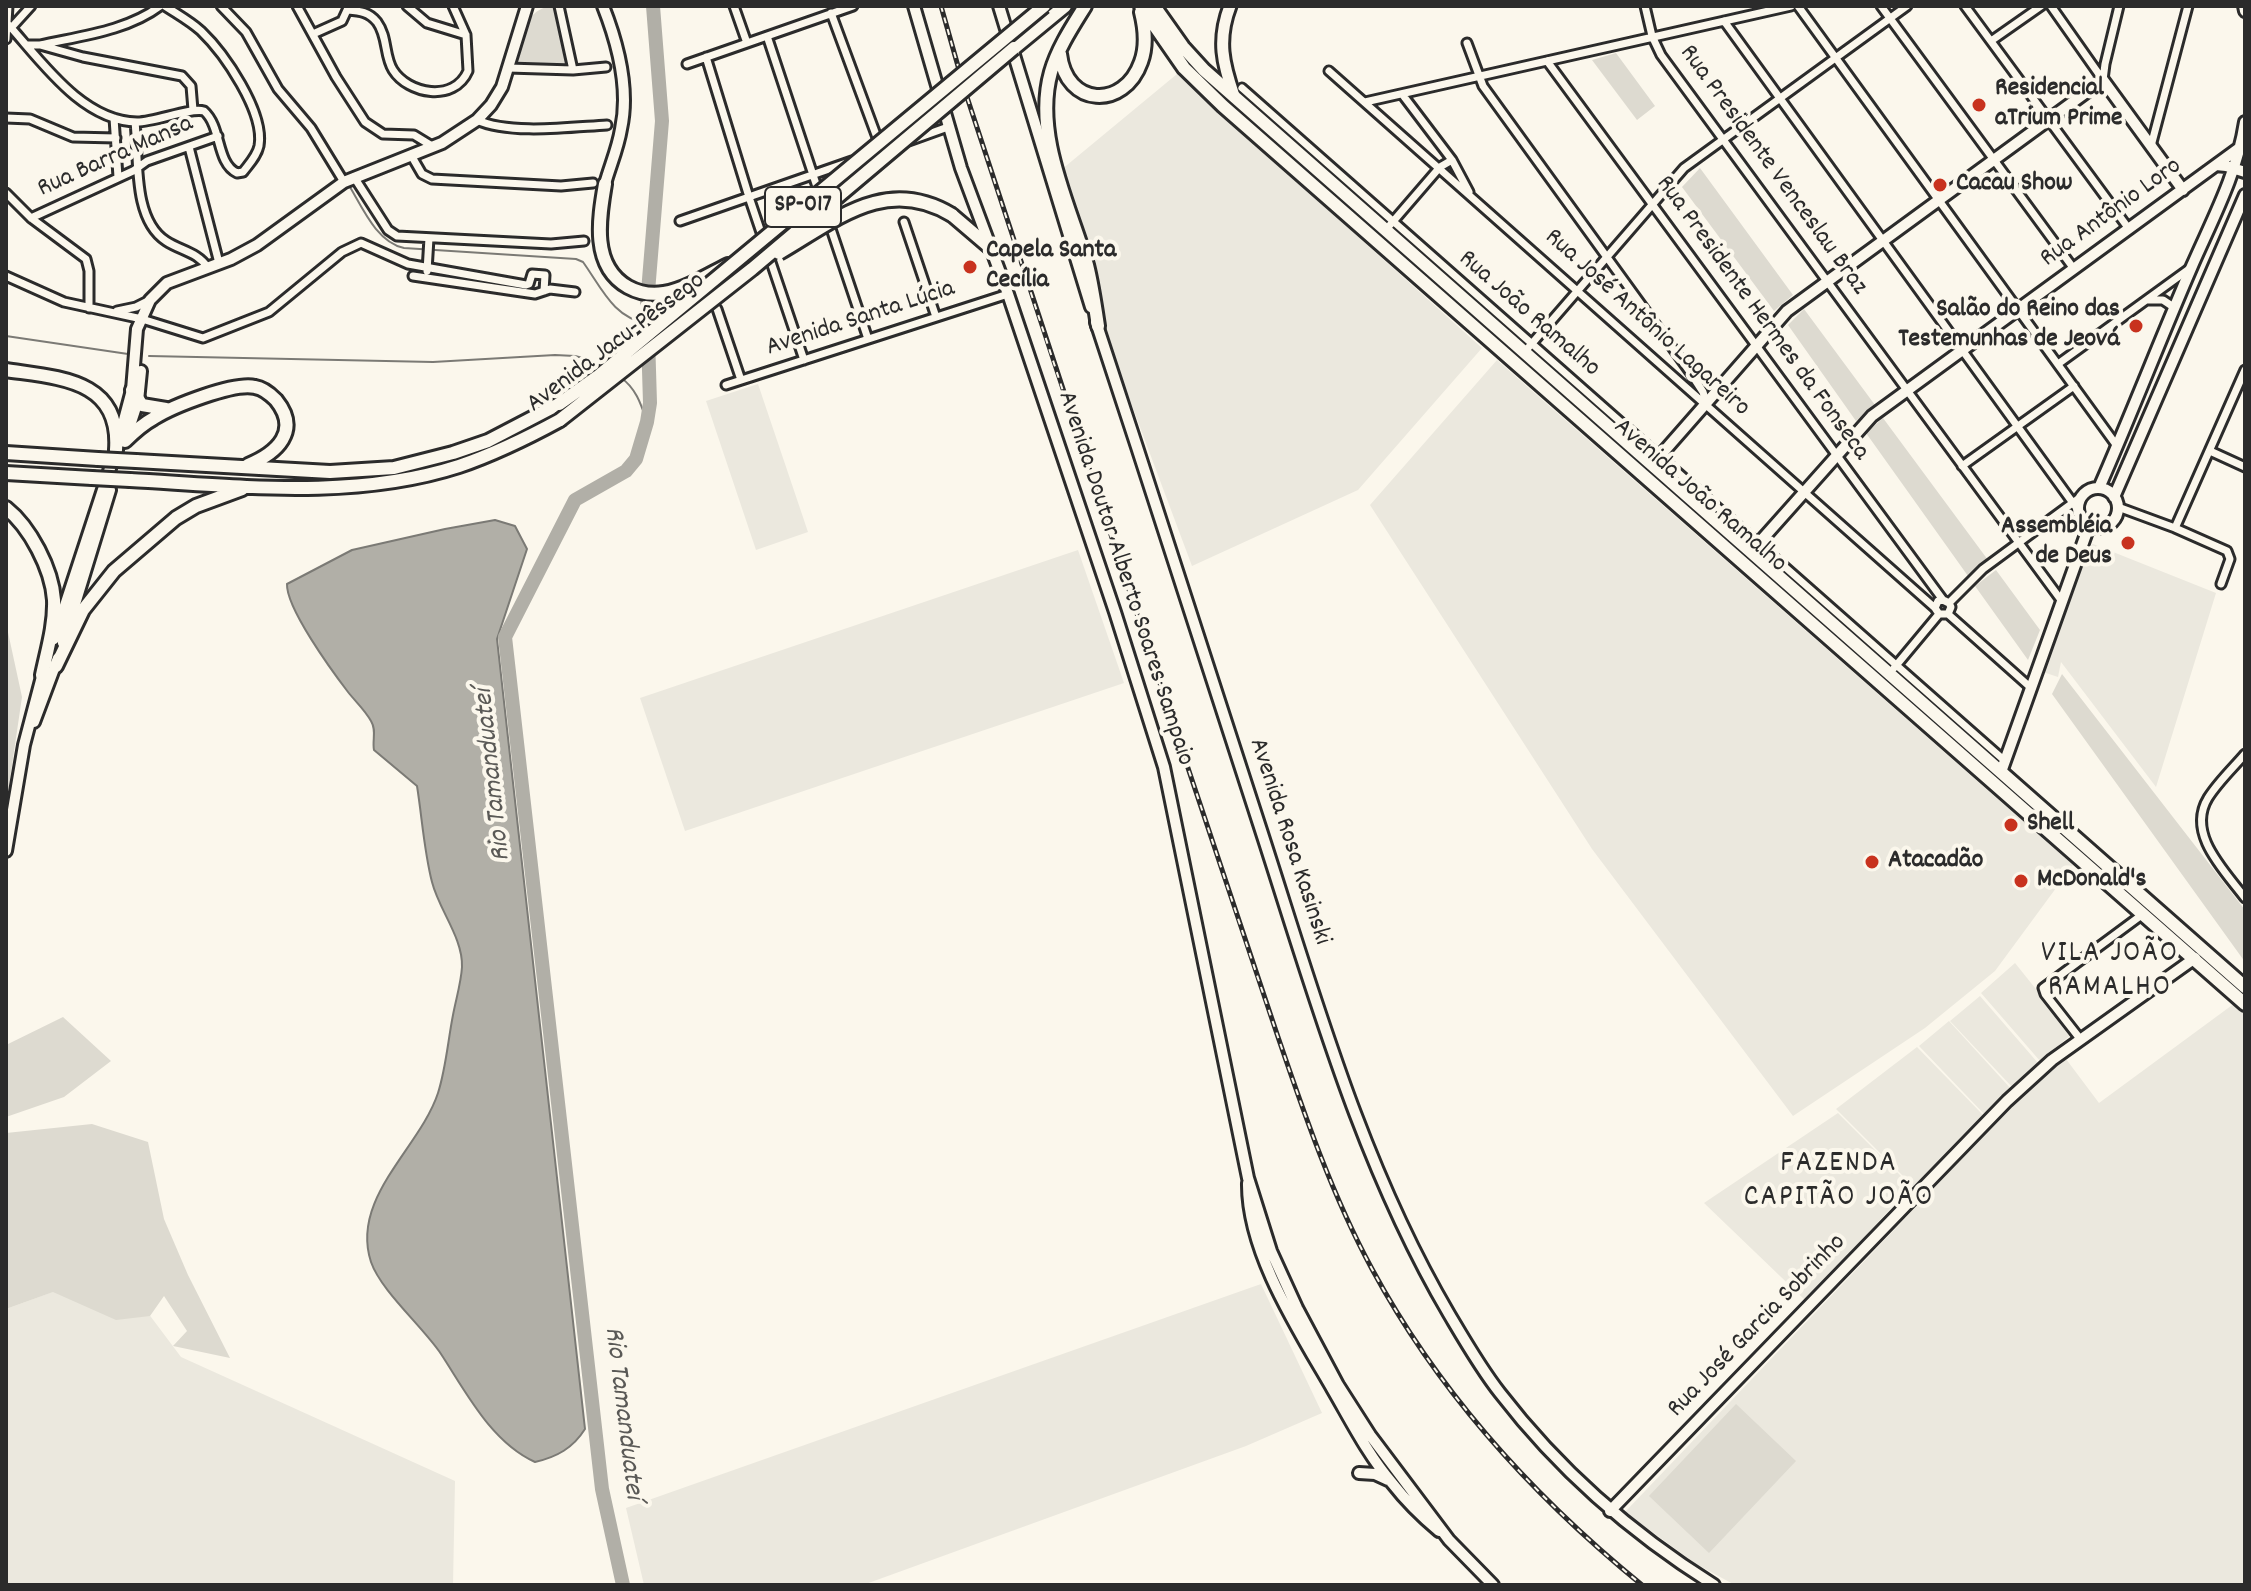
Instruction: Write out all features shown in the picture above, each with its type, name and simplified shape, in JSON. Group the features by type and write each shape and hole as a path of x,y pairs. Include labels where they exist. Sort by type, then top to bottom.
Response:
{"highway":[{"name":"Avenida Jacu-Pêssego","path":"6,453 365,472 394,468 488,441 559,404 597,377 1044,6"},
{"name":"Avenida Jacu-Pêssego","path":"6,473 253,486 336,487 411,478 492,454 560,420 752,269 1065,6"},
{"path":"1085,6 1051,71 1047,91 1048,130 1087,267 1098,326"},
{"path":"1059,51 1061,67 1070,84 1080,92 1102,97 1121,88 1139,67 1144,49 1145,31 1140,6"},
{"name":"Avenida João Ramalho","path":"1140,6 1175,57 1203,88 2245,1004"},
{"name":"Avenida João Ramalho","path":"1154,6 1193,59 1238,93 2003,766 2245,987"},
{"path":"599,184 600,239 606,264 621,283 643,293 667,293 745,255"},
{"path":"752,269 871,202 888,198 913,199 937,206 993,250"},
{"path":"6,370 55,378 93,391 103,399 115,420 120,445 153,419 174,409 243,387 256,387 272,396 284,410 287,427 283,440 264,458 242,467"},
{"path":"135,396 149,408 174,409"},
{"path":"1647,481 1656,461"},
{"path":"56,666 83,610 114,571 176,518 219,497 253,486"},
{"path":"1679,507 1733,547 1753,546"},
{"path":"6,508 28,529 37,546 54,599 42,675"},
{"path":"1996,787 2003,766"}],"main road":[{"path":"599,184 621,131 623,104 618,47 603,6"},
{"name":"Avenida Doutor Alberto Soares Sampaio","path":"914,6 948,127 1008,294 1164,767 1248,1178 1267,1241 1311,1337 1370,1435 1449,1540"},
{"name":"Avenida Rosa Kasinski","path":"999,6 1072,251 1327,1032 1396,1215 1423,1270 1499,1392 1555,1458 1650,1544 1714,1585"},
{"path":"1230,6 1224,22 1221,47 1225,70 1238,93"},
{"path":"24,745 56,666 135,396 144,330 142,320 150,300 167,283 208,268 266,240 349,180 462,132 496,97 529,8"},
{"path":"1656,461 1787,311 2103,80 2183,190"},
{"path":"2003,766 2089,526 2079,503 2099,488 2191,267 2240,171 2245,122"},
{"name":"Rua Antônio Loro","path":"1753,546 1865,422 2243,146"},
{"name":"Rua Antônio Loro","path":"2216,165 2240,171"},
{"path":"2089,526 2099,528 2110,524 2117,515 2116,502 2245,195"},
{"path":"6,851 24,745 42,675 120,445"},
{"path":"2099,488 2116,502"},
{"name":"Rua José Garcia Sobrinho","path":"1610,1511 2007,1101 2052,1060 2195,958"},
{"name":"Avenida Doutor Alberto Soares Sampaio","path":"1248,1178 1248,1198 1265,1259 1290,1314 1374,1459 1419,1515 1449,1540 1493,1585"},
{"path":"1267,1241 1265,1259 1285,1283"},
{"path":"1370,1435 1374,1459 1402,1477"},
{"path":"1359,1473 1375,1474 1390,1481"}],"street":[{"path":"6,39 8,6"},
{"path":"8,25 31,6"},
{"path":"8,25 27,45 82,100 94,109 114,118 135,122 164,119 198,109 208,115 229,169 237,173 243,172 258,151 260,136 249,99 220,53 202,32 163,6 134,22 40,45 27,45"},
{"path":"221,6 254,45 278,89 391,233 428,245 584,241"},
{"path":"297,6 365,122 383,134 414,135 432,146"},
{"path":"407,6 427,23 466,35"},
{"path":"313,34 342,21 348,8 370,15 383,32 392,68 405,81 427,91 445,92 465,77 469,63 466,35 453,6"},
{"path":"559,6 573,70"},
{"path":"734,6 747,43"},
{"path":"687,64 853,6"},
{"name":"Rua Presidente Venceslau Braz","path":"1645,6 1652,36 1661,55 2061,600"},
{"path":"1365,102 1791,6"},
{"path":"1798,6 2117,446"},
{"path":"1881,6 2074,269"},
{"path":"1528,348 1684,168 1907,6"},
{"path":"1965,6 2129,229"},
{"path":"1991,41 2041,6"},
{"path":"2051,6 2103,80"},
{"path":"2103,80 2119,6"},
{"path":"2151,146 2188,6"},
{"path":"831,13 882,151"},
{"path":"1724,21 2065,491 2079,503"},
{"path":"767,36 868,339"},
{"path":"1467,43 1478,77 1690,372 1706,403"},
{"path":"40,45 83,57 182,76 191,86 193,110"},
{"path":"706,57 804,360"},
{"name":"Rua Presidente Hermes da Fonseca","path":"1547,61 1946,601"},
{"path":"508,68 573,70 606,67"},
{"name":"Rua José Antônio Lagareiro","path":"1329,71 1937,611"},
{"path":"1402,94 1452,160 1469,194"},
{"path":"6,118 30,119 73,137 116,138"},
{"path":"114,118 118,177"},
{"path":"477,120 539,129 607,125"},
{"path":"135,122 138,186 151,226 166,241 198,257 208,268"},
{"path":"680,221 948,127"},
{"name":"Rua Barra Mansa","path":"31,218 147,161 218,136"},
{"path":"189,147 219,263"},
{"path":"411,155 422,174 432,179 561,186 599,184"},
{"path":"1389,226 1440,167 1452,160"},
{"path":"6,193 31,218 86,259 89,308"},
{"path":"904,222 936,317"},
{"path":"6,276 64,302 203,338 277,308 342,252 361,243 408,264 526,285 532,274 545,275 544,291"},
{"path":"427,277 428,245"},
{"path":"2058,364 2191,267"},
{"path":"413,276 535,294 557,289 575,292"},
{"name":"Avenida Santa Lúcia","path":"726,385 1008,294"},
{"path":"107,312 128,310 150,300"},
{"path":"2146,301 2163,300 2175,308"},
{"path":"717,309 741,380"},
{"path":"1680,380 1690,372"},
{"path":"2175,528 2244,376"},
{"path":"1962,466 2074,386"},
{"path":"2210,451 2245,467"},
{"path":"2065,491 2079,503"},
{"path":"2116,502 2227,551 2230,559 2221,584"},
{"path":"1893,670 1937,611 1936,603 1946,601 1983,569 2059,513 2079,503"},
{"path":"1946,601 1951,610 1948,614"},
{"path":"1937,611 1948,614 2030,687"},
{"path":"2245,754 2211,794 2201,818 2203,835 2211,851 2245,898"},
{"path":"2081,1040 2043,988 2143,914"}],"shaded area":[{"path":"555,6 568,67 514,65 530,18 536,12"},
{"path":"1616,53 1655,106 1637,120 1592,60"},
{"path":"1177,74 1482,348 1358,490 1192,566 1119,371 1061,170"},
{"path":"1700,168 1793,295 1774,311 1682,187"},
{"path":"1804,309 1875,405 1856,421 1788,325"},
{"path":"1497,360 2073,865 1995,971 1925,1028 1793,1116 1592,849 1370,505"},
{"path":"758,384 808,532 756,550 706,401"},
{"path":"1883,418 1988,560 1968,576 1866,433"},
{"path":"2093,544 2216,593 2156,787 2061,662 2058,677 2043,672 2086,548"},
{"path":"1078,550 1124,683 685,831 640,698"},
{"path":"1996,570 2040,630 2028,660 1975,586"},
{"path":"6,623 22,697 6,806"},
{"path":"2062,674 2245,910 2245,962 2052,694"},
{"path":"2015,963 2072,1034 2040,1061 1981,993"},
{"path":"1980,996 2038,1063 2013,1088 1950,1021"},
{"path":"2235,1003 2245,1013 2245,1585 1735,1585 1696,1564 1625,1512 2039,1078 2066,1059 2099,1103"},
{"path":"63,1017 111,1061 64,1097 6,1117 6,1045"},
{"path":"1949,1021 2012,1090 1986,1116 1919,1046"},
{"path":"1917,1047 1984,1116 1914,1187 1836,1109"},
{"path":"1838,1113 1911,1186 1806,1301 1704,1203"},
{"path":"92,1124 148,1142 164,1219 230,1358 173,1346 187,1331 164,1296 150,1316 116,1320 53,1292 6,1309 6,1133"},
{"path":"115,1269 181,1357 455,1481 453,1585 6,1585 6,1309"},
{"path":"1261,1284 1322,1413 1246,1446 863,1585 644,1585 626,1508"},
{"path":"1736,1404 1796,1461 1709,1553 1649,1496"}],"water":[{"path":"495,520 515,526 527,549 497,639 585,1429 564,1451 535,1462 505,1442 481,1415 441,1354 393,1297 371,1262 367,1239 370,1216 378,1195 417,1134 438,1093 461,979 461,956 432,882 417,786 374,750 371,721 311,639 294,608 287,584 352,550"}],"waterway":[{"name":"Rio Tamanduateí","path":"623,1585 602,1489 505,637 575,500 626,471 636,459 647,422 650,403 647,304 662,121 653,6"},
{"path":"350,187 378,232 394,245 576,259 583,262 617,309 647,323"},
{"path":"6,336 128,354"},
{"path":"149,356 433,362 555,355 602,363"},
{"path":"620,377 634,391 647,422"}],"railway":[{"path":"941,6 965,91 1288,1067 1344,1213 1398,1315 1458,1400 1527,1479 1642,1585"}],"place":[{"name":"Residencial aTrium Prime","path":"1979,105"},
{"name":"Cacau Show","path":"1940,185"},
{"name":"Capela Santa Cecília","path":"970,267"},
{"name":"Salão do Reino das Testemunhas de Jeová","path":"2136,326"},
{"name":"Assembléia de Deus","path":"2128,543"},
{"name":"Shell","path":"2011,825"},
{"name":"Atacadão","path":"1872,862"},
{"name":"McDonald's","path":"2021,881"}],"district":[{"name":"VILA JOÃO RAMALHO","path":"2110,973"},
{"name":"FAZENDA CAPITÃO JOÃO","path":"1839,1183"}]}
